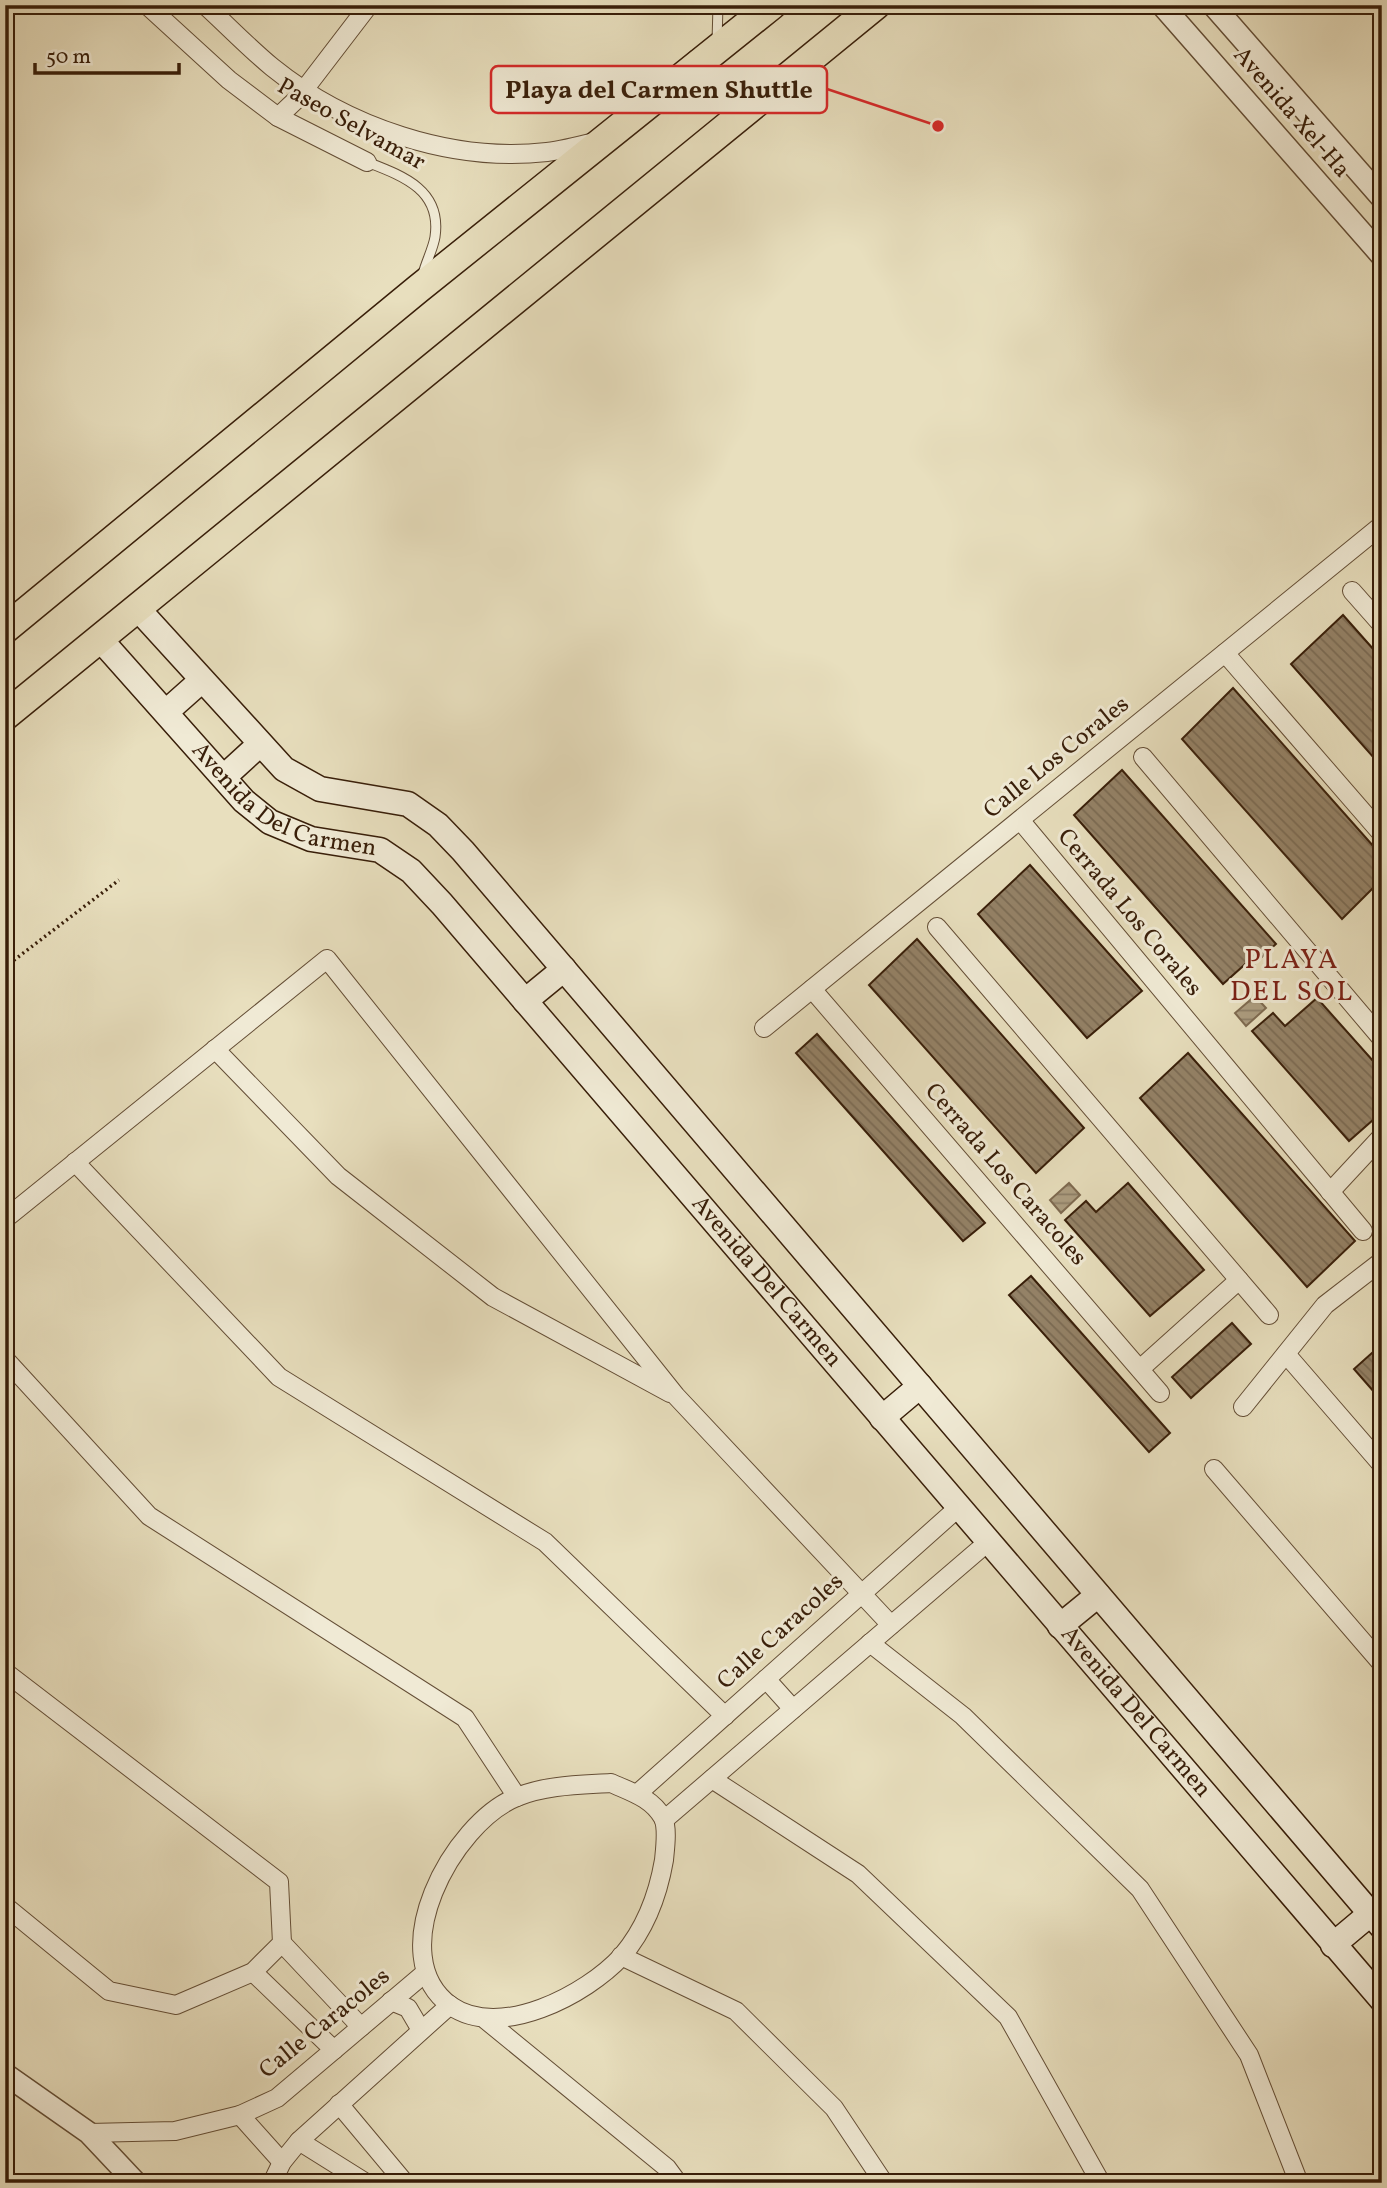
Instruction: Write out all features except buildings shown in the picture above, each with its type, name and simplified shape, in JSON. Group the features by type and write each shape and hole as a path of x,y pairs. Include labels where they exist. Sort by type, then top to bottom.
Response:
{"highway":[{"path":"5,629 418,289 772,5"},
{"path":"5,716 876,5"},
{"path":"708,56 740,115"}],"main road":[{"name":"Avenida Del Carmen","path":"138,609 284,769 320,789 408,804 438,825 1376,1920"},
{"name":"Avenida Del Carmen","path":"100,639 244,801 270,821 311,839 380,849 411,871 1382,2000"},
{"path":"166,712 202,680"},
{"path":"224,777 260,744"},
{"path":"525,1001 564,969"},
{"path":"882,1418 920,1386"},
{"path":"1060,1626 1098,1595"},
{"path":"1333,1945 1376,1920"}],"street":[{"name":"Paseo Selvamar","path":"146,5 229,79 278,117 367,162"},
{"name":"Paseo Selvamar","path":"205,5 273,67 305,90 365,124 413,140 476,150 547,152 600,141"},
{"path":"278,117 305,90 369,5"},
{"name":"Avenida Xel-Ha","path":"1162,5 1382,256"},
{"name":"Avenida Xel-Ha","path":"1213,5 1382,198"},
{"name":"Calle Los Corales","path":"764,1028 1382,525"},
{"path":"1352,591 1382,625"},
{"path":"1225,653 1382,834"},
{"path":"1143,757 1382,1039"},
{"name":"Cerrada Los Corales","path":"1020,820 1363,1231"},
{"path":"937,927 1269,1315"},
{"path":"5,1219 327,959 676,1396 863,1592 891,1625"},
{"name":"Cerrada Los Caracoles","path":"811,989 1160,1393"},
{"path":"215,1049 338,1175 493,1297 676,1396"},
{"path":"1330,1192 1382,1136"},
{"path":"75,1162 278,1377 545,1542 724,1716"},
{"path":"1243,1407 1325,1305 1382,1261"},
{"path":"1139,1368 1239,1280"},
{"path":"1286,1354 1382,1465"},
{"path":"5,1359 149,1516 465,1718 517,1797"},
{"path":"1214,1469 1382,1664"},
{"name":"Calle Caracoles","path":"637,1794 958,1507"},
{"path":"664,1820 988,1542"},
{"path":"870,1643 963,1716 1139,1889 1249,2056 1299,2183"},
{"path":"5,1672 279,1882 282,1943 361,2027"},
{"path":"766,1679 793,1709"},
{"path":"712,1779 858,1874 1008,2017 1101,2183"},
{"name":"Calle Caracoles","path":"611,1783 637,1794 647,1799 664,1820 665,1849 659,1888 643,1925 621,1956 591,1982 523,2016 486,2020 450,2005 436,1995 425,1973 424,1938 431,1898 448,1859 478,1823 517,1797 567,1786 611,1783"},
{"path":"5,1906 109,1991 176,2005 253,1972 282,1943"},
{"path":"621,1956 736,2011 834,2108 884,2183"},
{"path":"253,1972 334,2050"},
{"name":"Calle Caracoles","path":"89,2133 175,2130 240,2115 277,2098 425,1973"},
{"path":"391,2001 408,2008 421,2031"},
{"path":"272,2183 282,2162 299,2141 450,2005"},
{"path":"486,2020 667,2168 678,2183"},
{"path":"5,2074 89,2133 136,2183"},
{"path":"339,2104 405,2183"},
{"path":"240,2115 282,2162"},
{"path":"299,2141 368,2183 391,2166"}],"lane":[{"path":"708,56 718,5"},
{"name":"Paseo Selvamar","path":"367,162 412,180 432,203 435,239 418,289"}],"path":[{"path":"5,967 119,880"}],"shaded area":[{"path":"1255,996 1266,1008 1246,1026 1235,1013"},
{"path":"1069,1183 1080,1195 1061,1213 1050,1200"}],"place":[{"name":"Playa del Carmen Shuttle","path":"938,126"}],"district":[{"name":"PLAYA DEL SOL","path":"1292,976"}]}
